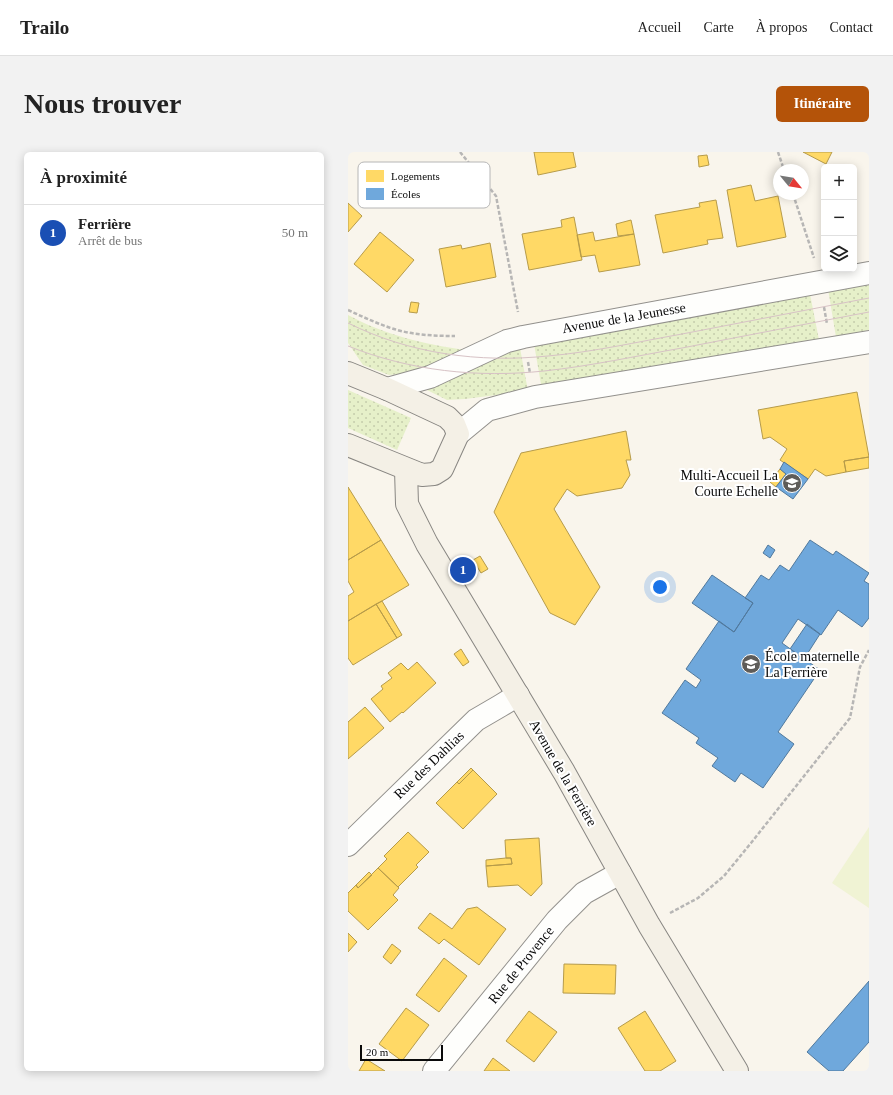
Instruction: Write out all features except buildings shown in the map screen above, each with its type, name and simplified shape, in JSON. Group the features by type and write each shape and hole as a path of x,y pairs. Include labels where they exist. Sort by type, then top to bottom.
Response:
{"street":[{"name":"Avenue de la Jeunesse","path":"387,390 430,378 507,341 523,337 869,273"},
{"path":"348,446 406,470 422,475 434,474 442,469 458,434 487,410 535,397 869,342"},
{"path":"348,373 447,417 454,424 458,434"},
{"name":"Avenue de la Ferrière","path":"406,470 407,504 428,544 564,772 649,925 737,1071"},
{"name":"Rue des Dahlias","path":"348,845 476,720 518,695"},
{"name":"Rue de Provence","path":"434,1071 558,920 584,893 620,873"}],"path":[{"path":"460,152 468,162"},
{"path":"778,152 782,164"},
{"path":"490,189 496,196 535,397"},
{"path":"348,310 395,329 435,336 457,336"},
{"path":"649,925 698,898 724,876 752,843 850,718 860,667 869,650"}],"green space":[{"path":"869,281 869,330 836,337 828,289"},
{"path":"810,294 819,340 542,390 534,344"},
{"path":"348,315 376,328 405,338 465,350 449,359 410,373 389,375 363,365 348,343"},
{"path":"520,348 528,391 447,400 427,390 505,352"},
{"path":"348,390 411,418 397,450 348,428"},
{"path":"869,827 869,908 832,883"}],"tram line":[{"path":"348,323 372,334 420,349 471,357 522,358 598,349 869,298"},
{"path":"348,346 372,355 420,367 469,373 519,373 596,364 869,312"}],"place":[{"name":"Multi-Accueil La Courte Echelle","path":"792,483"},
{"name":"Ferrière","path":"463,570"},
{"name":"École maternelle La Ferrière","path":"751,664"}]}
